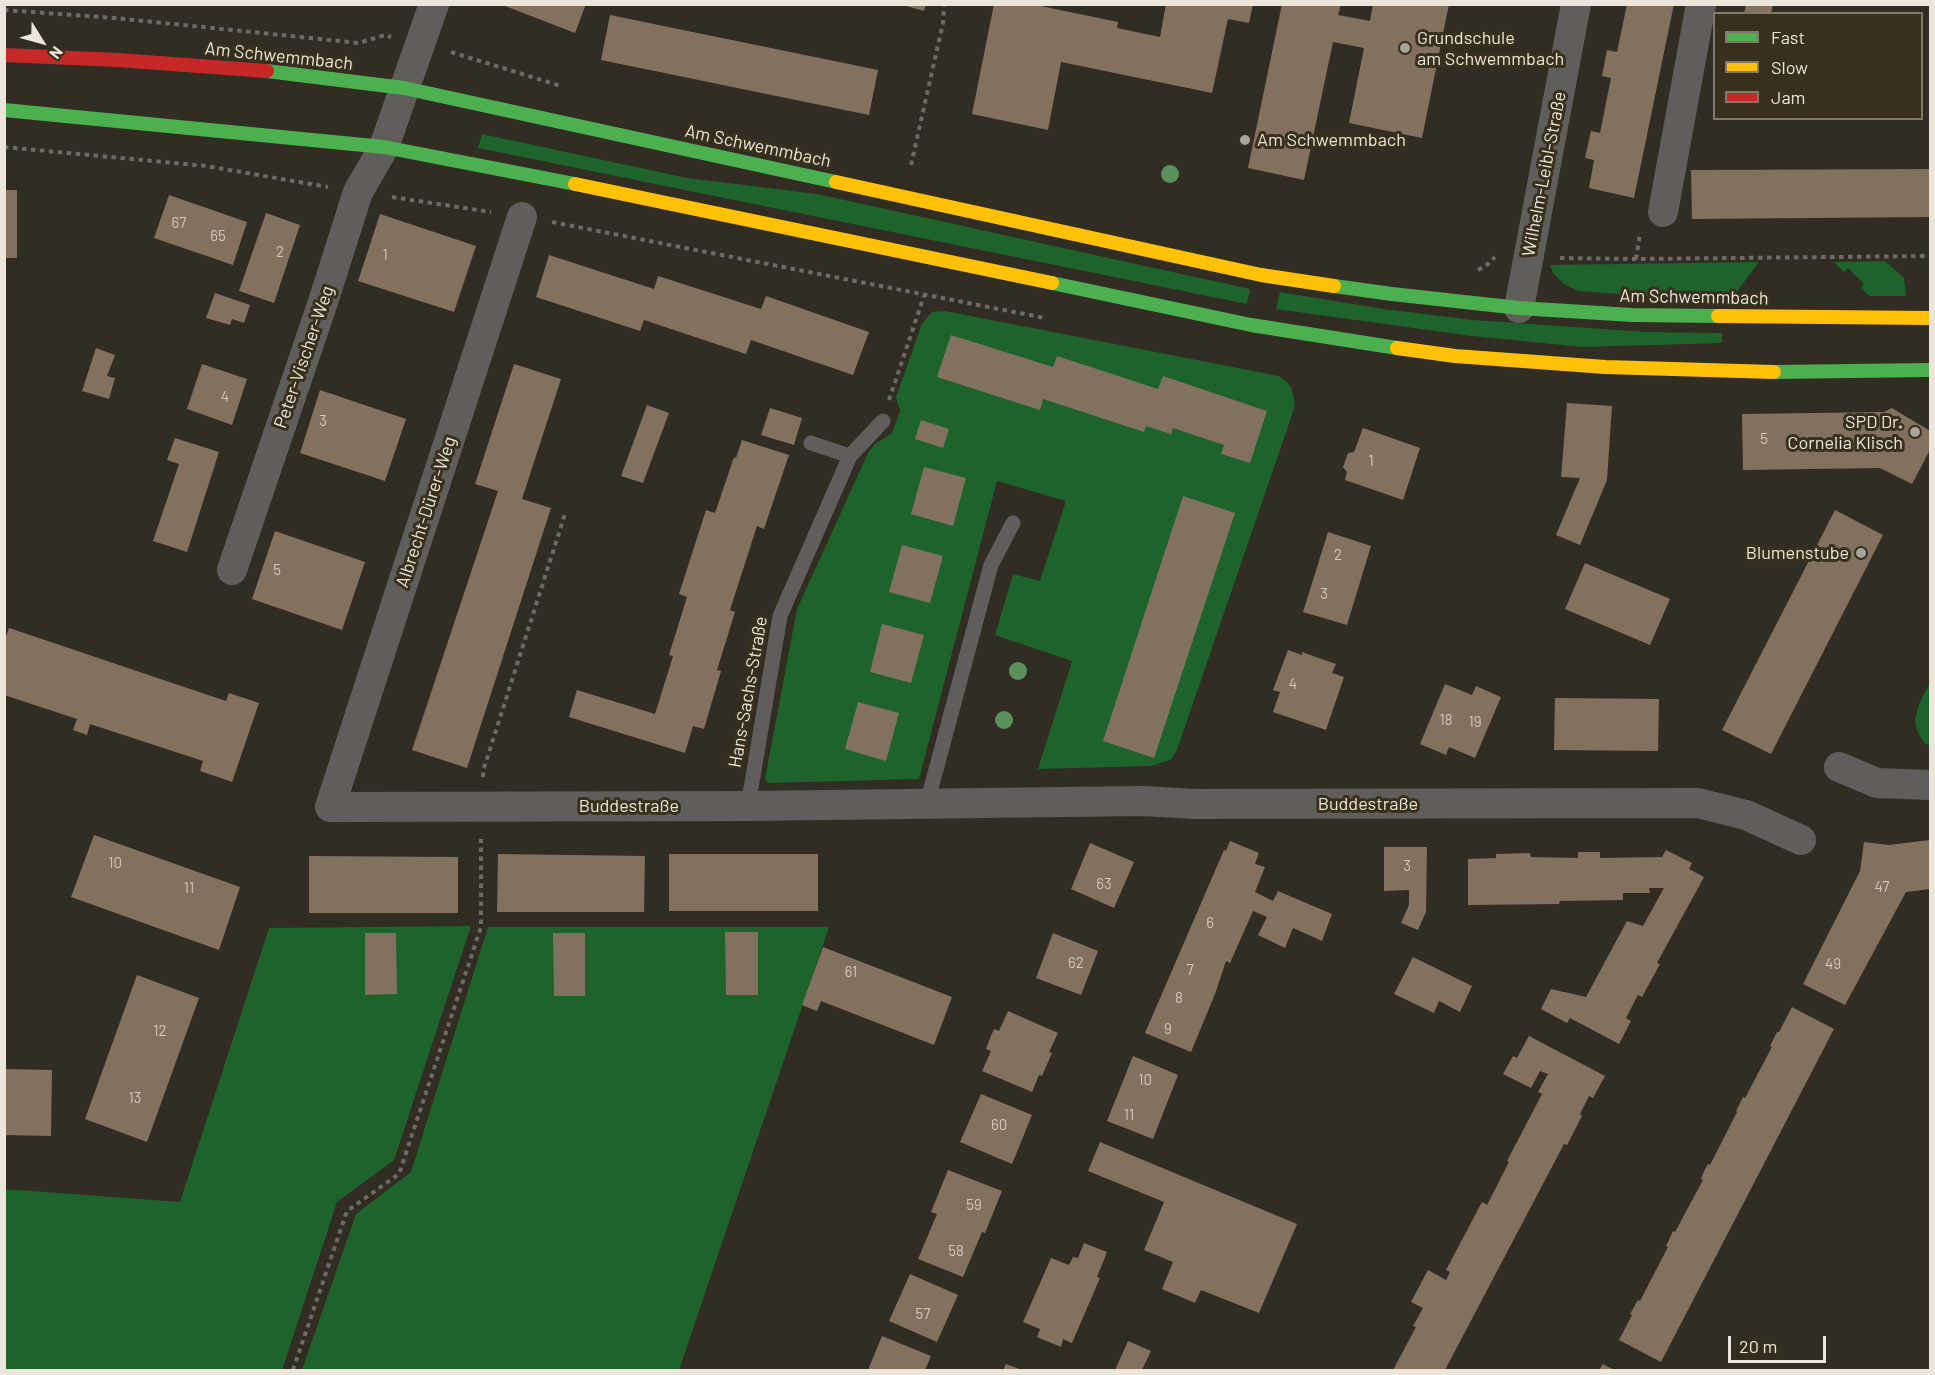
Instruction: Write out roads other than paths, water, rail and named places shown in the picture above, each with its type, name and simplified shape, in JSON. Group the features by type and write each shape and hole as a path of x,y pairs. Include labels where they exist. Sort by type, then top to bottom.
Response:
{"main road":[{"name":"Am Schwemmbach","path":"4,55 118,60 269,71 404,88 1261,274 1392,294 1519,308 1632,315 1930,318"},
{"path":"4,110 384,147 512,171 1251,325 1343,341 1455,356 1605,367 1781,372 1930,370"}],"street":[{"name":"Peter-Vischer-Weg","path":"232,570 358,192 384,147 434,4"},
{"name":"Wilhelm-Leibl-Straße","path":"1519,308 1576,4"},
{"path":"1663,212 1701,4"},
{"name":"Albrecht-Dürer-Weg","path":"330,807 522,216"},
{"path":"1839,767 1877,783 1930,785"},
{"name":"Buddestraße","path":"330,807 748,806 1143,801 1195,804 1698,803 1746,815 1801,840"}],"lane":[{"name":"Hans-Sachs-Straße","path":"748,806 780,616 850,456 883,421"},
{"path":"811,443 850,456"},
{"path":"927,803 991,565 1013,523"}],"place":[{"name":"Grundschule am Schwemmbach","path":"1405,48"},
{"name":"Am Schwemmbach","path":"1245,140"},
{"name":"SPD Dr. Cornelia Klisch","path":"1915,432"},
{"name":"Blumenstube","path":"1861,553"}]}
